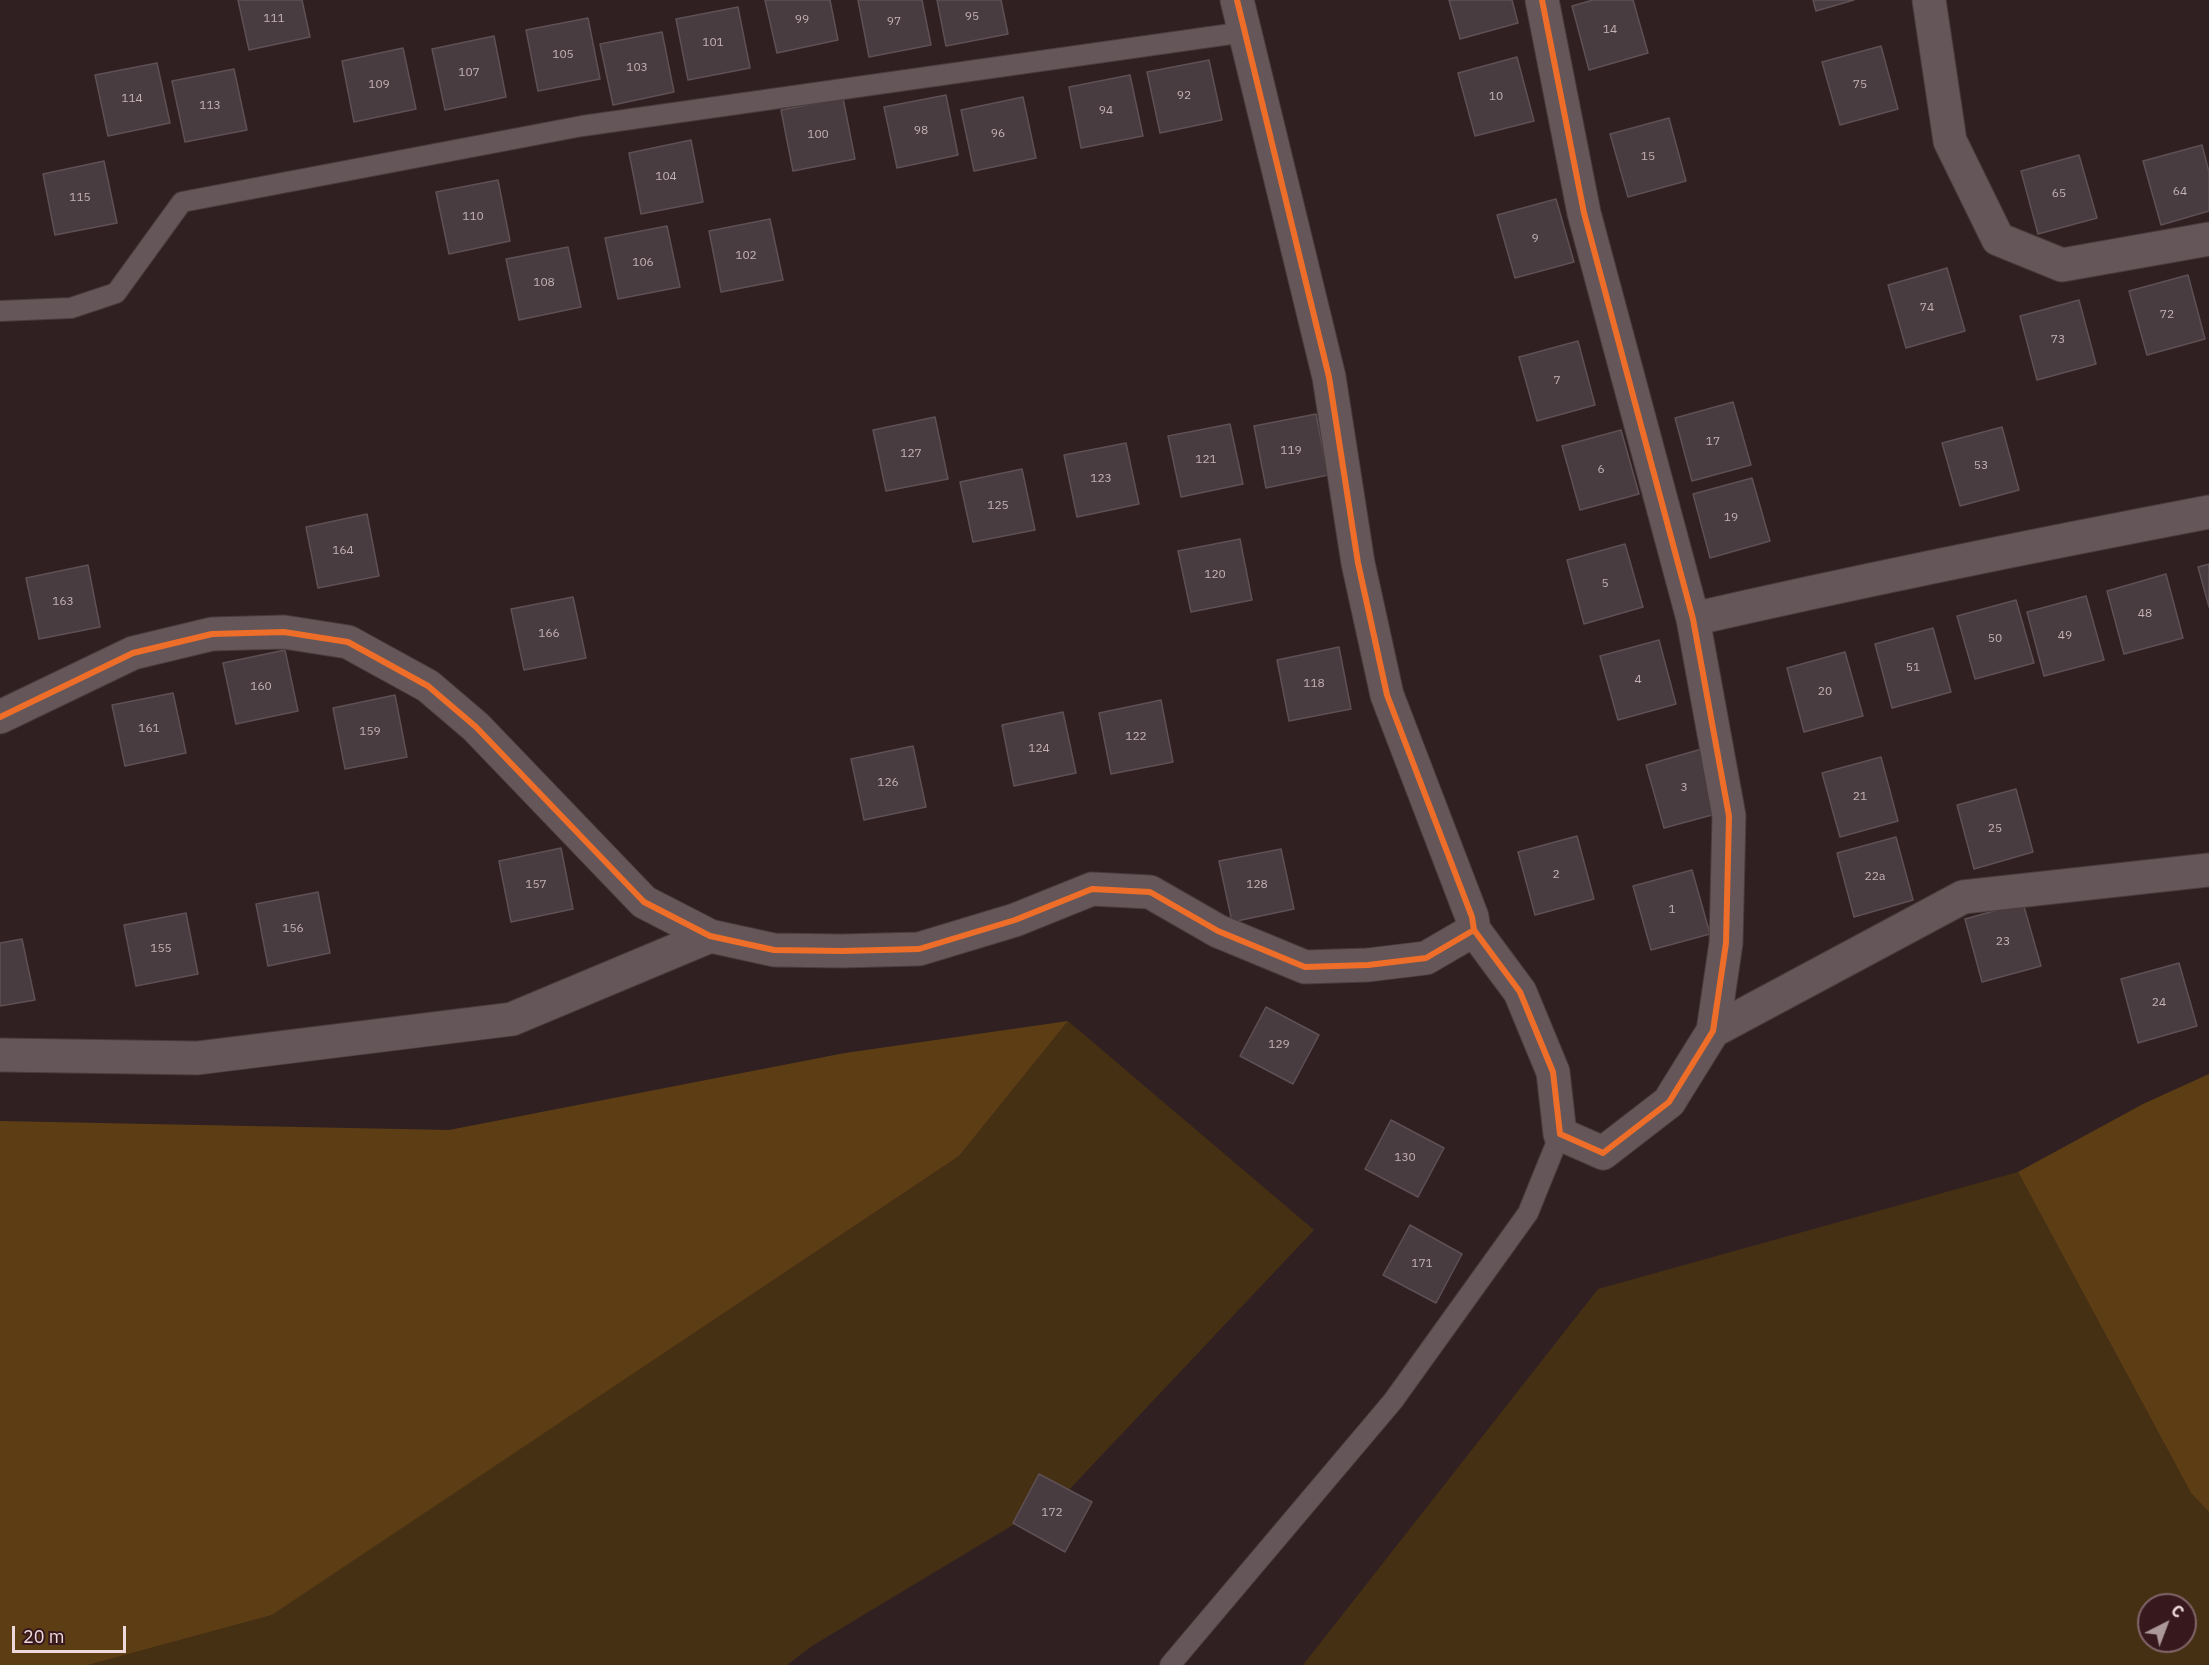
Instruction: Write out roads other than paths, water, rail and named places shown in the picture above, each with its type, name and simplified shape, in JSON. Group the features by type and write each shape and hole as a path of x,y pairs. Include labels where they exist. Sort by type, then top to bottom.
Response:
{"street":[{"path":"1237,0 1329,377 1358,563 1387,694 1472,917 1474,930 1520,992 1553,1072 1560,1134 1603,1153 1669,1102 1713,1031 1726,943 1728,816 1693,619 1584,213 1542,0"},
{"path":"1929,0 1950,141 1998,239 2062,265 2209,240"},
{"path":"1693,619 1796,595 2209,512"},
{"path":"0,717 133,653 212,634 284,632 348,642 428,686 476,727 644,902 710,936 774,950 919,949 1015,920 1092,889 1150,892 1218,931 1305,967 1368,965 1426,958 1474,930"},
{"path":"1713,1031 1963,897 2209,870"},
{"path":"0,1055 197,1058 512,1019 710,936"}],"lane":[{"path":"0,311 71,308 116,293 182,202 582,126 1245,32"},
{"path":"1170,1665 1393,1401 1528,1213 1560,1134"}]}
